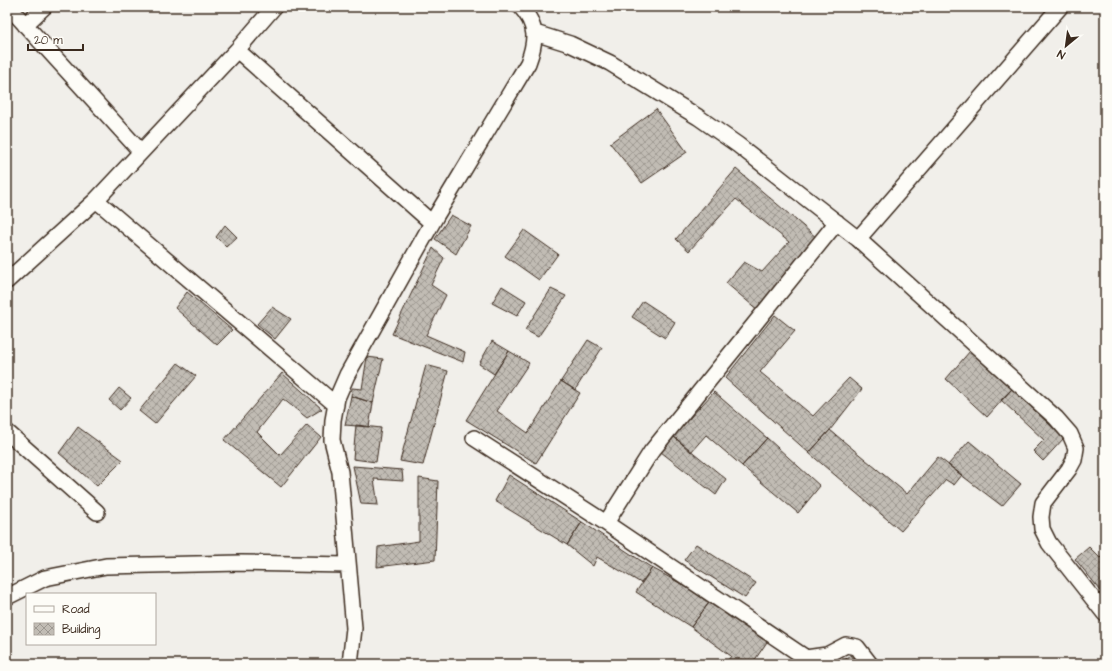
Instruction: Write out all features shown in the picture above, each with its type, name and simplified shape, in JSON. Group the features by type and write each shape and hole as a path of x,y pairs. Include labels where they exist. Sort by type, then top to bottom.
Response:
{"street":[{"path":"9,7 141,152"},
{"path":"25,25 44,7"},
{"path":"7,281 96,200 237,50 274,7"},
{"path":"350,664 354,628 340,472 332,440 333,420 337,398 347,375 432,223 528,63 534,48 535,33 532,23 521,7"},
{"path":"858,239 1060,7"},
{"path":"535,33 570,44 610,63 698,117 738,145 858,239 1056,418 1070,434 1076,448 1074,460 1069,469 1043,503 1041,517 1042,529 1049,543 1105,614"},
{"path":"237,50 432,223"},
{"path":"96,200 336,405"},
{"path":"606,523 651,452 837,222"},
{"path":"7,432 97,512"},
{"path":"474,438 606,523 806,658 827,655 846,645 857,647 870,664"},
{"path":"7,597 45,578 106,566 241,563 348,565"}],"building":[{"path":"656,109 687,152 642,183 610,143"},
{"path":"736,169 817,238 759,311 726,283 744,262 762,272 789,242 736,199 689,251 676,239"},
{"path":"451,215 471,226 456,254 435,239"},
{"path":"225,225 237,237 226,247 216,237"},
{"path":"524,230 558,254 539,280 505,256"},
{"path":"433,248 444,258 431,285 446,295 426,335 465,352 463,362 392,334"},
{"path":"502,286 526,301 517,316 492,303"},
{"path":"551,289 566,296 538,337 525,330"},
{"path":"187,292 232,330 217,345 175,308"},
{"path":"643,301 675,322 665,338 632,317"},
{"path":"272,307 291,319 275,339 257,324"},
{"path":"775,315 795,331 760,372 813,416 849,378 862,389 830,430 809,453 725,378"},
{"path":"588,340 602,348 575,390 561,381"},
{"path":"492,341 509,351 494,374 479,364"},
{"path":"509,351 529,363 497,411 528,433 561,381 580,393 536,463 466,420"},
{"path":"970,351 1012,389 987,417 946,379"},
{"path":"367,357 383,359 373,403 351,396 352,388 362,389"},
{"path":"178,363 196,376 155,424 139,411"},
{"path":"426,365 448,371 423,465 400,461"},
{"path":"282,373 322,409 307,418 283,399 257,432 280,455 307,425 321,437 281,487 224,440"},
{"path":"119,388 131,398 120,410 109,400"},
{"path":"1012,389 1064,438 1043,461 1033,451 1044,440 1001,400"},
{"path":"714,392 767,438 742,466 706,435 691,452 673,436"},
{"path":"351,396 373,403 369,427 345,425"},
{"path":"356,425 381,428 376,462 353,459"},
{"path":"78,427 123,460 97,486 59,453"},
{"path":"830,430 907,494 938,457 962,475 954,485 946,480 901,531 809,453"},
{"path":"673,436 726,479 716,495 661,452"},
{"path":"767,438 820,486 798,513 742,466"},
{"path":"969,441 1021,484 1002,506 948,465"},
{"path":"353,466 402,470 403,481 374,479 378,505 361,504"},
{"path":"509,475 582,522 567,545 495,501"},
{"path":"419,478 438,481 435,560 377,567 378,547 419,541"},
{"path":"582,522 652,568 641,583 597,557 593,566 567,545"},
{"path":"696,544 756,583 745,598 684,560"},
{"path":"1089,547 1100,558 1105,553 1105,596 1075,559"},
{"path":"652,568 711,600 691,627 636,592"},
{"path":"711,600 769,639 752,664 725,664 731,656 691,627"},
{"path":"851,655 858,664 839,664"}]}
